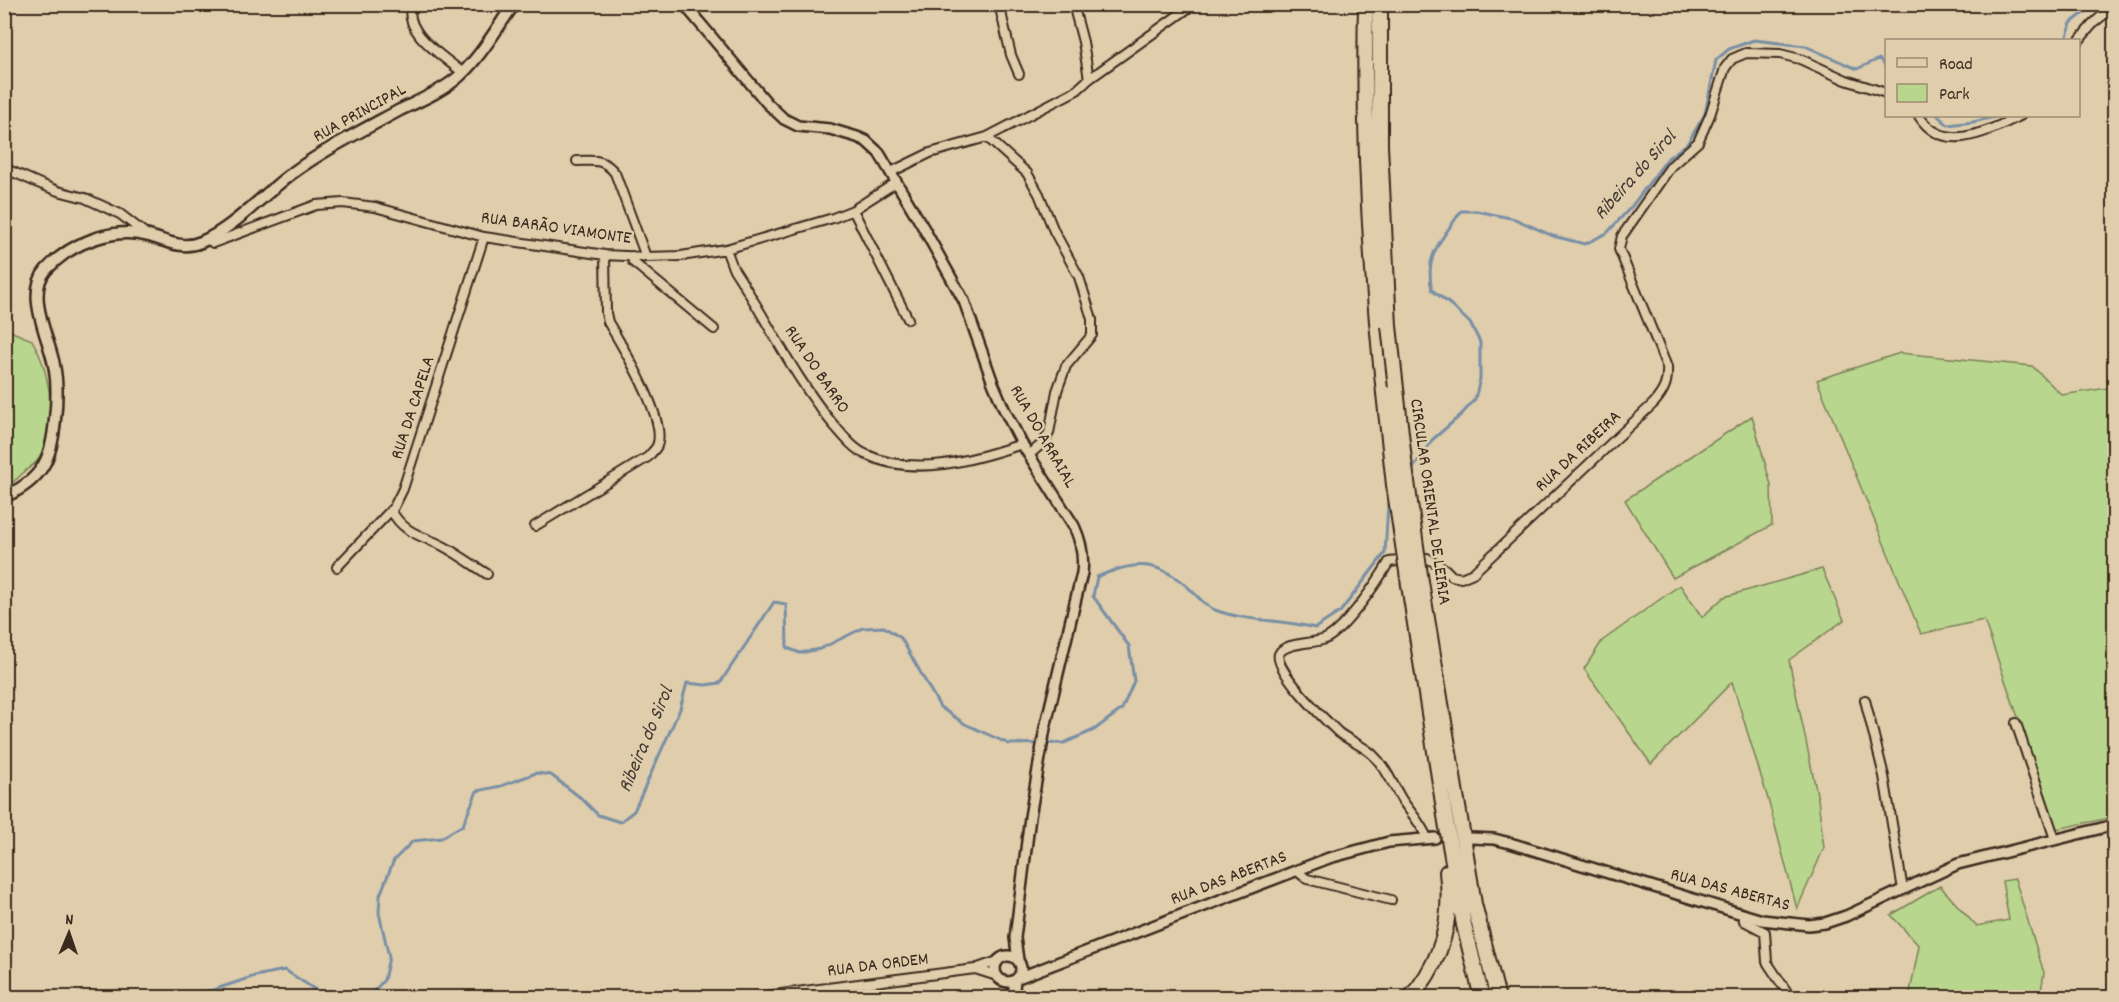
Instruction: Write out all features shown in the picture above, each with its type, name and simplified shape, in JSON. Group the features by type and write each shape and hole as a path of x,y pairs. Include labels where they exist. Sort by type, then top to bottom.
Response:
{"highway":[{"name":"CIRCULAR ORIENTAL DE LEIRIA","path":"1366,4 1365,77 1369,190 1383,326 1404,460 1415,584 1446,822 1464,925 1482,998"},
{"name":"CIRCULAR ORIENTAL DE LEIRIA","path":"1380,4 1383,326"},
{"name":"CIRCULAR ORIENTAL DE LEIRIA","path":"1415,584 1474,904 1498,998"},
{"path":"1410,998 1431,969 1444,936 1449,895 1443,842 1446,822"}],"main road":[{"name":"RUA PRINCIPAL","path":"207,239 313,159 447,86 463,73 514,4"},
{"path":"4,497 20,489 38,474 49,455 53,439 57,387 55,367 37,297 38,286 43,274 60,257 99,238 119,233 148,235 183,246 207,239"}],"street":[{"path":"412,4 409,12 412,27 419,37 463,73"},
{"name":"RUA DO ARRAIAL","path":"684,4 767,103 784,119 798,126 836,131 866,141 875,148 897,182 964,301 997,393 1022,444 1074,526 1080,543 1083,560 1081,578 1045,728 1026,843 1015,938 1019,963"},
{"path":"804,5 833,4"},
{"path":"999,4 1011,56 1019,74"},
{"path":"1073,4 1083,42 1089,79"},
{"path":"891,172 930,153 987,137 1077,90 1194,4"},
{"path":"2080,41 2094,22 2115,9"},
{"name":"RUA DA RIBEIRA","path":"1431,838 1371,753 1339,733 1318,713 1289,678 1278,656 1281,651 1287,646 1324,640 1335,633 1369,592 1389,562 1427,558 1452,576 1461,578 1473,573 1654,404 1665,391 1668,378 1667,367 1619,249 1622,236 1671,166 1698,142 1710,115 1725,68 1732,59 1746,52 1780,54 1800,59 1846,80 1885,92"},
{"path":"1920,117 1935,134 1949,137 1973,134 2018,117"},
{"path":"987,137 1027,173 1039,194 1053,231 1079,277 1092,319 1092,335 1066,366 1057,391 1049,433 1044,442 1029,454"},
{"path":"577,161 600,161 608,164 615,173 646,257"},
{"path":"4,168 58,191 85,198 120,214 148,235"},
{"name":"RUA BARÃO VIAMONTE","path":"207,239 213,243 316,205 343,203 375,207 484,237 605,255 681,256 726,249 833,219 853,210 897,182"},
{"path":"853,210 908,319"},
{"name":"RUA DA CAPELA","path":"337,567 391,510 403,489 484,237"},
{"name":"RUA DO BARRO","path":"726,249 733,268 813,400 846,439 863,453 879,460 923,465 985,456 1022,444"},
{"path":"535,526 648,457 656,448 657,426 644,385 606,313 605,255"},
{"path":"632,256 633,262 714,330"},
{"path":"391,510 401,526 444,547 487,574"},
{"path":"1865,700 1884,776 1902,890"},
{"path":"2016,723 2055,839"},
{"name":"RUA DAS ABERTAS","path":"1471,838 1509,843 1743,914 1784,924 1809,925 1824,923 1856,912 1958,864 2115,825"},
{"name":"RUA DAS ABERTAS","path":"1016,979 1329,858 1389,842 1431,838"},
{"path":"1297,871 1307,879 1391,900"},
{"path":"1743,914 1744,921 1765,932 1767,962 1791,998"},
{"name":"RUA DO ARRAIAL","path":"1000,959 1015,938"},
{"path":"1012,997 995,968 1000,959 1009,956 1019,963 1039,970"},
{"name":"RUA DA ORDEM","path":"750,998 975,969 1000,959"},
{"path":"1012,997 1016,979 1021,972 1019,963"},
{"name":"RUA DA ORDEM","path":"975,969 1001,979"},
{"path":"1001,979 1016,979"}],"green space":[{"path":"5,329 32,340 39,353 48,384 50,416 44,447 37,461 5,487"},
{"path":"1900,353 2032,366 2062,395 2114,387 2114,817 2057,829 1984,620 1921,634 1817,380"},
{"path":"1752,416 1771,485 1772,525 1673,578 1625,500"},
{"path":"1822,569 1844,620 1789,660 1818,799 1824,848 1797,909 1768,799 1732,682 1651,764 1584,669 1602,641 1680,585 1702,617 1724,597"},
{"path":"2015,879 2044,973 2040,997 1909,997 1919,946 1891,915 1940,886 1976,926 2009,920 2002,881"}],"waterway":[{"name":"Ribeira do Sirol","path":"2066,39 2071,23 2095,4"},
{"name":"Ribeira do Sirol","path":"1410,473 1432,440 1462,414 1475,399 1480,379 1480,342 1470,323 1432,290 1430,277 1430,267 1436,248 1461,211 1477,211 1515,219 1553,236 1585,244 1607,233 1632,206 1668,158 1687,144 1705,114 1716,60 1729,49 1754,40 1805,46 1857,69 1879,59 1885,65"},
{"name":"Ribeira do Sirol","path":"1939,117 1948,125 1995,117"},
{"name":"Ribeira do Sirol","path":"368,998 384,980 389,957 379,913 380,895 394,860 413,841 441,838 463,825 477,791 501,786 536,773 551,775 581,798 598,815 620,822 634,811 680,709 687,683 705,685 720,683 774,602 786,604 787,648 800,653 820,649 863,628 884,627 901,638 940,707 965,724 1009,744 1064,743 1094,730 1122,709 1134,681 1129,646 1093,596 1097,577 1111,571 1135,566 1157,568 1178,579 1212,609 1239,617 1315,628 1340,612 1385,553 1388,505 1391,501"},
{"name":"Ribeira do Sirol","path":"164,998 213,990 255,976 285,970 328,998"}]}
